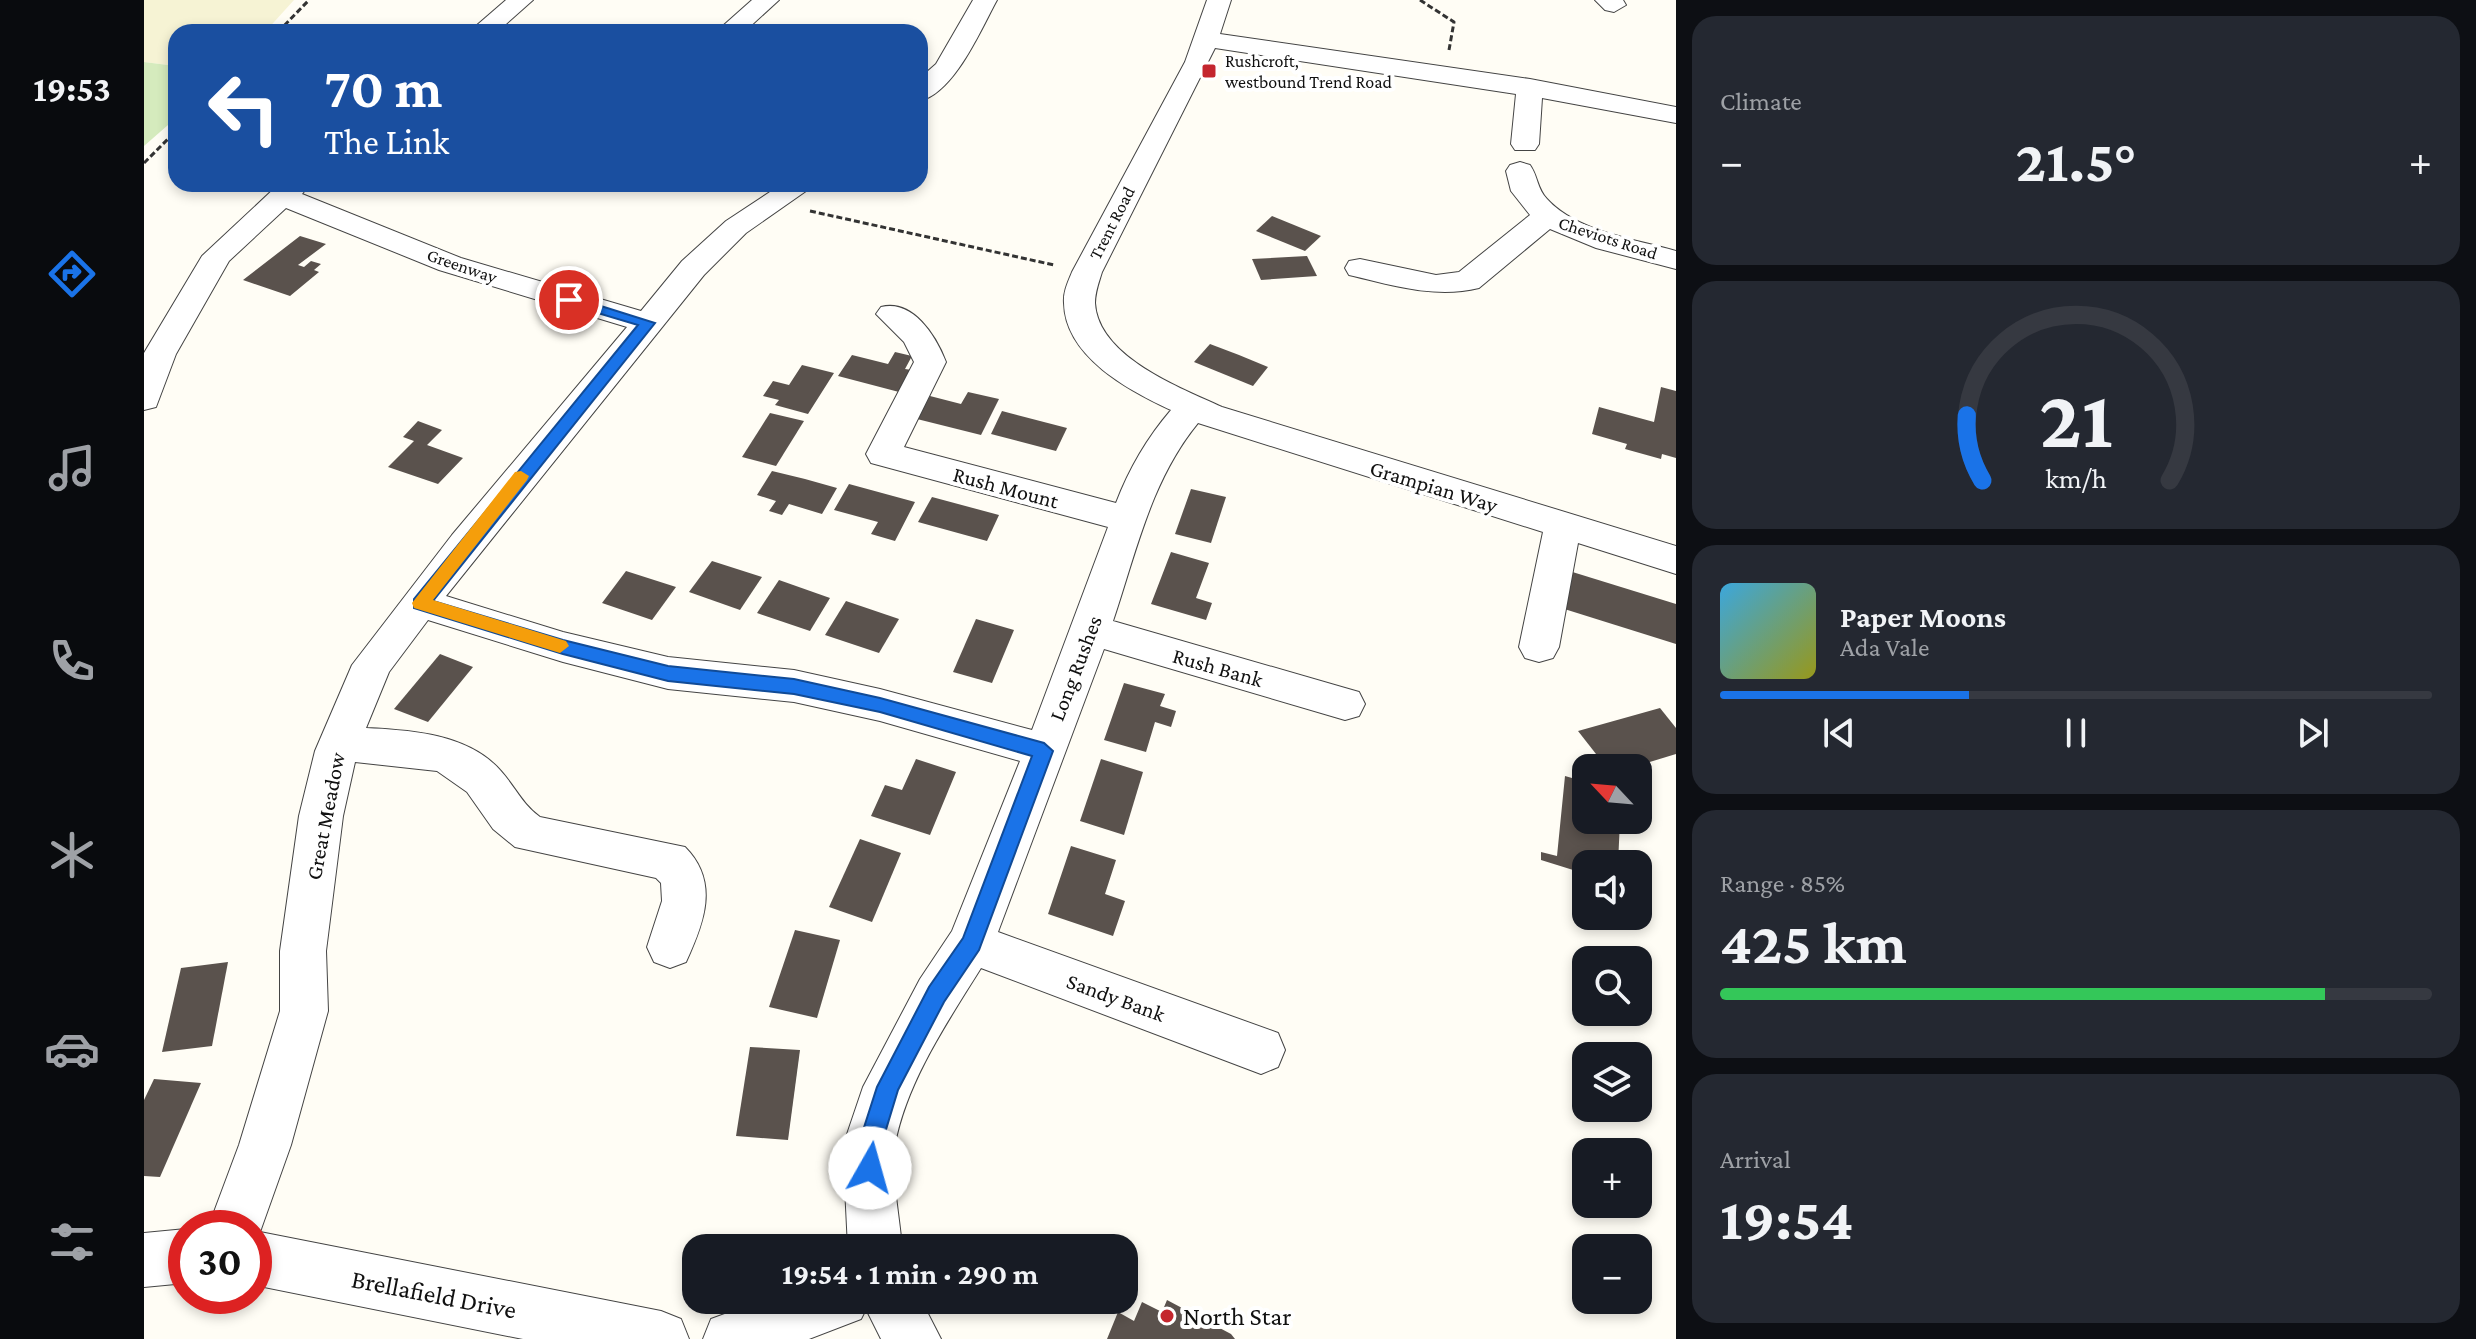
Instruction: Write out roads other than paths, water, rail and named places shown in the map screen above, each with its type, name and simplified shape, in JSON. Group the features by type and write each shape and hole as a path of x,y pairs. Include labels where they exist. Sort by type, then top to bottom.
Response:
{"street":[{"path":"492,24 521,0"},
{"path":"738,24 767,0"},
{"path":"928,85 946,68 985,0"},
{"name":"Trent Road","path":"1193,407 1146,385 1098,346 1079,305 1087,272 1198,62 1219,0"},
{"path":"1206,39 1530,87 1676,115"},
{"name":"Cheviots Road","path":"1530,87 1520,184 1531,202 1556,223 1676,260"},
{"path":"144,399 160,354 217,256 287,192"},
{"name":"Greenway","path":"293,192 450,264 648,323"},
{"name":"Great Meadow","path":"242,1210 265,1145 304,1011 303,951 321,816 339,744 372,665 704,258 736,227 788,194"},
{"path":"1360,268 1436,284 1468,281 1547,216"},
{"name":"Rush Mount","path":"892,314 909,326 926,347 930,362 924,381 883,454 1129,520"},
{"name":"Long Rushes","path":"874,1234 869,1146 888,1087 937,995 971,943 1150,467 1165,440 1193,407"},
{"name":"Grampian Way","path":"1193,407 1676,560"},
{"path":"1539,647 1563,526"},
{"path":"420,603 563,647 668,673 794,686 880,705 1044,751"},
{"name":"Rush Bank","path":"1091,630 1345,704"},
{"path":"339,744 414,748 449,759 481,777 513,825 530,834 669,861 682,871 688,889 670,947"},
{"name":"Sandy Bank","path":"971,943 1261,1050"},
{"path":"144,1260 168,1258"},
{"name":"Brellafield Drive","path":"272,1262 661,1339"},
{"path":"731,1339 802,1314"},
{"path":"898,1314 913,1339"}],"place":[{"name":"Rushcroft, westbound Trend Road","path":"1209,71"},
{"name":"North Star","path":"1167,1316"}]}
